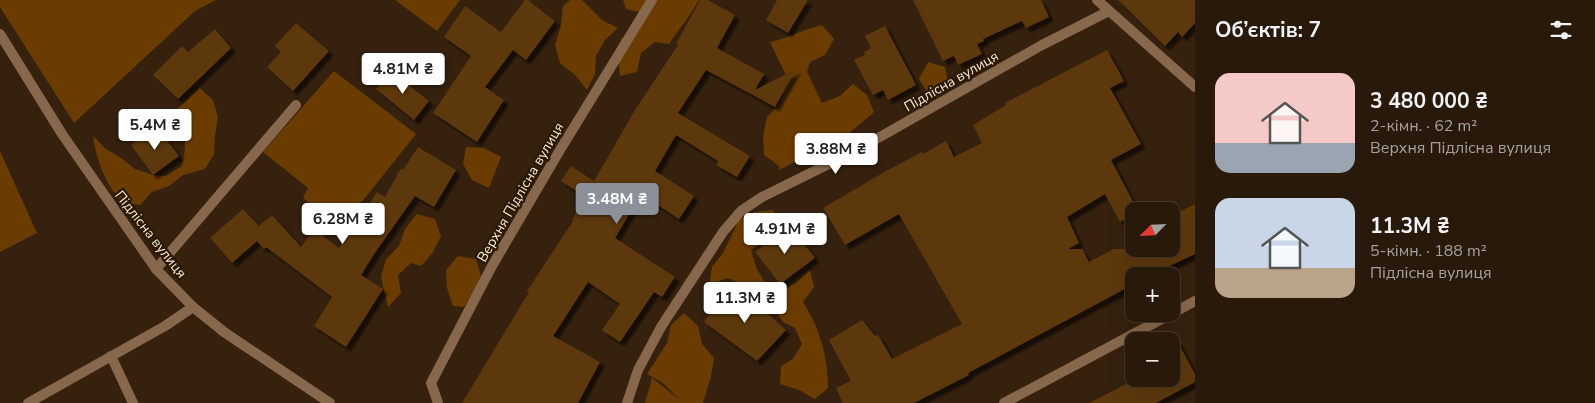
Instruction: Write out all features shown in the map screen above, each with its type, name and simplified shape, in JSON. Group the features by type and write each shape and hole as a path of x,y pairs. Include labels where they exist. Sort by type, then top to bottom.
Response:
{"street":[{"name":"Верхня Підлісна вулиця","path":"438,403 431,383 488,275 560,150 652,0"},
{"path":"1097,0 1195,87"},
{"name":"Підлісна вулиця","path":"627,403 638,370 661,327 723,232 741,211 762,198 857,150 1042,44 1109,11"},
{"name":"Підлісна вулиця","path":"0,34 62,134 156,269 193,308 224,332 330,403"},
{"path":"156,269 296,105"},
{"path":"1180,309 1195,301"},
{"path":"28,403 165,326 193,308"},
{"path":"1004,403 1156,322"},
{"path":"111,356 133,403"}],"shaded area":[{"path":"0,0 216,0 195,11 74,123 0,7"},
{"path":"395,0 460,0 437,31"},
{"path":"570,0 582,0 602,20 618,28 605,40 596,56 595,74 587,90 575,75 560,63 555,45 561,25 563,6"},
{"path":"623,0 699,0 669,44 655,42 641,53 637,72 620,76 618,57 621,39 637,30 643,13 626,9"},
{"path":"822,25 834,39 825,55 810,62 807,72 822,103 840,96 853,84 867,95 874,112 846,136 779,170 779,166 764,155 763,136 767,117 780,104 786,86 786,75 770,42"},
{"path":"928,62 945,67 948,84 937,98 928,94 919,79"},
{"path":"334,71 416,134 341,228 303,198 308,188 263,152"},
{"path":"200,88 213,100 218,117 214,154 205,169 183,175 169,186 152,192 140,205 122,203 111,188 103,172 93,136 106,149 135,169 153,175 166,176 182,166 185,150 183,133 173,113"},
{"path":"466,147 484,148 501,157 489,188 472,180 463,164"},
{"path":"0,151 37,233 0,252"},
{"path":"773,210 780,228 751,250 756,267 765,283 782,292 810,270 814,287 803,302 814,322 822,343 828,376 828,388 815,399 799,390 780,384 781,366 793,359 802,344 795,328 783,322 772,307 744,284 727,278 709,285 712,267 723,253 739,220 755,212"},
{"path":"417,214 435,219 441,236 433,252 421,266 411,263 398,275 401,293 388,307 381,277 386,259 399,246 405,229"},
{"path":"458,256 476,259 481,276 474,293 464,307 453,306 447,288 446,270"},
{"path":"684,313 698,326 702,344 714,358 703,403 645,403 652,378 680,400 663,383 647,374 667,343 671,325"}],"building":[{"path":"525,0 528,0 555,21 526,60 513,50 485,87 504,100 477,142 433,113 471,56 444,37 465,6 501,32"},
{"path":"700,0 708,0 735,15 717,48 764,74 755,90 796,69 775,107 706,70 678,113 750,156 737,177 716,165 718,161 676,135 655,171 694,196 679,219 641,194 615,238 675,277 662,297 654,292 620,342 602,330 620,304 588,282 553,336 600,362 578,403 462,403 529,292 527,291 573,221 585,197 561,181 571,166 594,181 635,110 678,45 676,44"},
{"path":"777,0 808,0 788,33 766,20"},
{"path":"913,0 1041,0 1049,17 1026,28 1022,21 983,39 984,41 977,44 982,54 958,65 954,56 943,61"},
{"path":"1118,0 1195,0 1195,23 1182,37 1178,32 1165,46"},
{"path":"296,23 329,51 293,91 267,67 281,52 275,46"},
{"path":"885,26 916,85 888,100 883,90 873,95 854,60 865,55 864,52 871,48 865,36"},
{"path":"215,29 231,48 178,99 153,75 182,46 188,52"},
{"path":"1107,50 1124,81 1110,88 1141,144 1111,160 1133,202 1125,202 1125,220 1120,222 1105,194 1067,217 1079,243 1068,249 1082,249 1089,262 1114,249 1125,249 1125,258 1180,258 1180,212 1195,204 1195,254 1167,267 1125,267 1125,289 968,373 969,375 914,403 843,403 836,388 851,381 829,340 862,320 875,336 878,335 892,359 962,324 899,214 845,245 823,208 886,171 946,141 954,157 982,143 973,125 1006,105 1005,103"},
{"path":"391,71 429,101 414,120 376,89"},
{"path":"156,126 179,156 153,175 131,145"},
{"path":"418,147 456,170 434,207 415,196 374,254 361,275 383,289 346,347 314,326 332,297 266,247 264,249 257,241 232,263 210,238 243,209 259,226 272,215 301,247 314,229 339,248 377,192 385,197 401,168 403,170"},
{"path":"790,225 815,258 780,284 755,252"},
{"path":"731,285 763,309 786,330 757,361 704,322"},
{"path":"1180,346 1195,374 1195,382 1156,403 1089,403 1125,385 1125,387 1180,387"}]}
